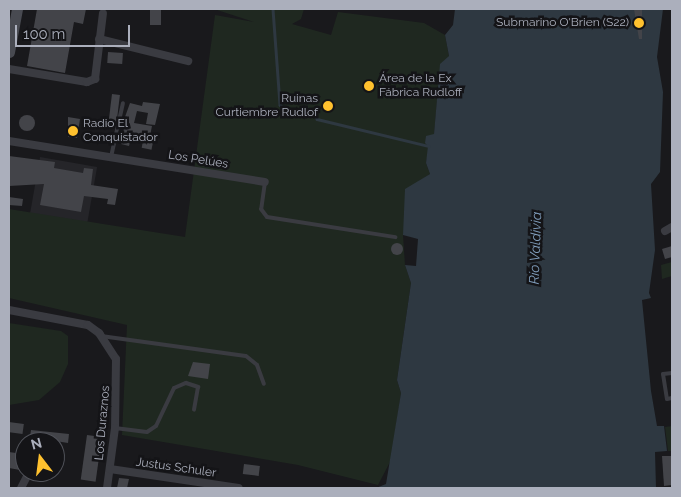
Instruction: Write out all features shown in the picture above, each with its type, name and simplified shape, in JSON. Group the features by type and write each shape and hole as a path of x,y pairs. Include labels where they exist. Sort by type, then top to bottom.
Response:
{"street":[{"path":"9,52 16,9"},
{"path":"9,69 88,82 95,79 103,13"},
{"path":"99,39 188,61"},
{"name":"Los Pelúes","path":"9,141 265,182"},
{"path":"664,231 672,227"},
{"path":"9,310 88,325 101,336"},
{"name":"Los Duraznos","path":"101,336 116,359 115,428 107,488"},
{"name":"Justus Schuler","path":"110,469 239,488"}],"lane":[{"path":"110,157 123,103"},
{"path":"265,182 261,209 267,218 395,237"},
{"path":"101,336 246,356 260,369 264,384"},
{"path":"672,373 663,374 667,399 672,398"},
{"path":"115,428 147,432 156,426 174,388 186,383 198,387 194,410"},
{"path":"665,386 672,385"}],"shaded area":[{"path":"214,9 304,9 301,19 292,24 331,35 338,12 424,23 445,35 449,56 439,78 434,135 431,137 426,163 430,174 419,181 403,235 405,265 411,283 397,380 401,393 391,460 378,485 298,465 122,435 127,325 9,298 9,209 185,237 215,15 254,22"},
{"path":"40,157 97,167 87,223 30,213"},
{"path":"672,262 672,276 662,279 661,265"},
{"path":"9,323 61,331 68,336 68,364 60,382 39,400 9,405"},
{"path":"672,426 672,451 668,451 665,427"}],"water":[{"name":"Río Valdivia","path":"455,9 663,9 657,57 663,92 660,172 651,184 655,250 649,293 651,298 642,300 651,391 657,426 664,426 667,451 655,452 656,488 376,488 386,484 401,393 397,380 411,283 405,265 416,266 418,239 403,235 405,189 430,174 426,163 428,146 425,143 426,136 434,134 440,64 449,56 445,35 453,25"}],"building":[{"path":"37,9 86,9 83,24 74,22 65,73 27,66"},
{"path":"150,9 161,9 161,25 150,25"},
{"name":"Submarino O'Brien (S22)","path":"634,9 642,9 642,39 639,39"},
{"path":"108,52 123,53 122,64 107,63"},
{"path":"112,94 120,95 116,127 108,126"},
{"path":"143,102 160,104 155,125 146,124 148,113 137,111 134,123 152,126 149,141 131,138 129,146 121,144 124,128 121,128 130,103 142,106"},
{"path":"27,115 33,117 35,123 33,129 27,131 21,129 19,123 21,117"},
{"name":"Radio El Conquistador","path":"68,117 80,119 77,138 68,137"},
{"path":"143,141 153,143 151,150 142,148"},
{"path":"9,156 55,162 54,168 83,173 84,168 93,169 91,185 118,189 115,205 107,204 108,199 84,196 81,212 40,205 44,184 9,186"},
{"path":"9,197 23,199 22,206 9,205"},
{"path":"395,243 399,243 403,249 399,255 395,255 391,251 391,247"},
{"path":"672,246 672,257 665,259 662,249"},
{"path":"193,362 210,364 208,379 188,376"},
{"path":"9,422 24,424 23,432 9,432"},
{"path":"31,430 50,432 31,432"},
{"path":"65,434 69,434 68,443 65,443"},
{"path":"87,435 102,437 96,482 81,480"},
{"path":"9,452 15,453 15,469 9,468"},
{"path":"662,456 672,456 672,485 664,486"},
{"path":"244,464 260,466 259,476 243,474"},
{"path":"119,478 129,479 127,488 117,488"}],"waterway":[{"path":"273,9 280,105 290,113 295,111 316,115 317,119 429,146"}],"place":[{"name":"Submarino O'Brien (S22)","path":"639,23"},
{"name":"Área de la Ex Fábrica Rudloff","path":"369,86"},
{"name":"Ruinas Curtiembre Rudlof","path":"328,106"},
{"name":"Radio El Conquistador","path":"73,131"}]}
